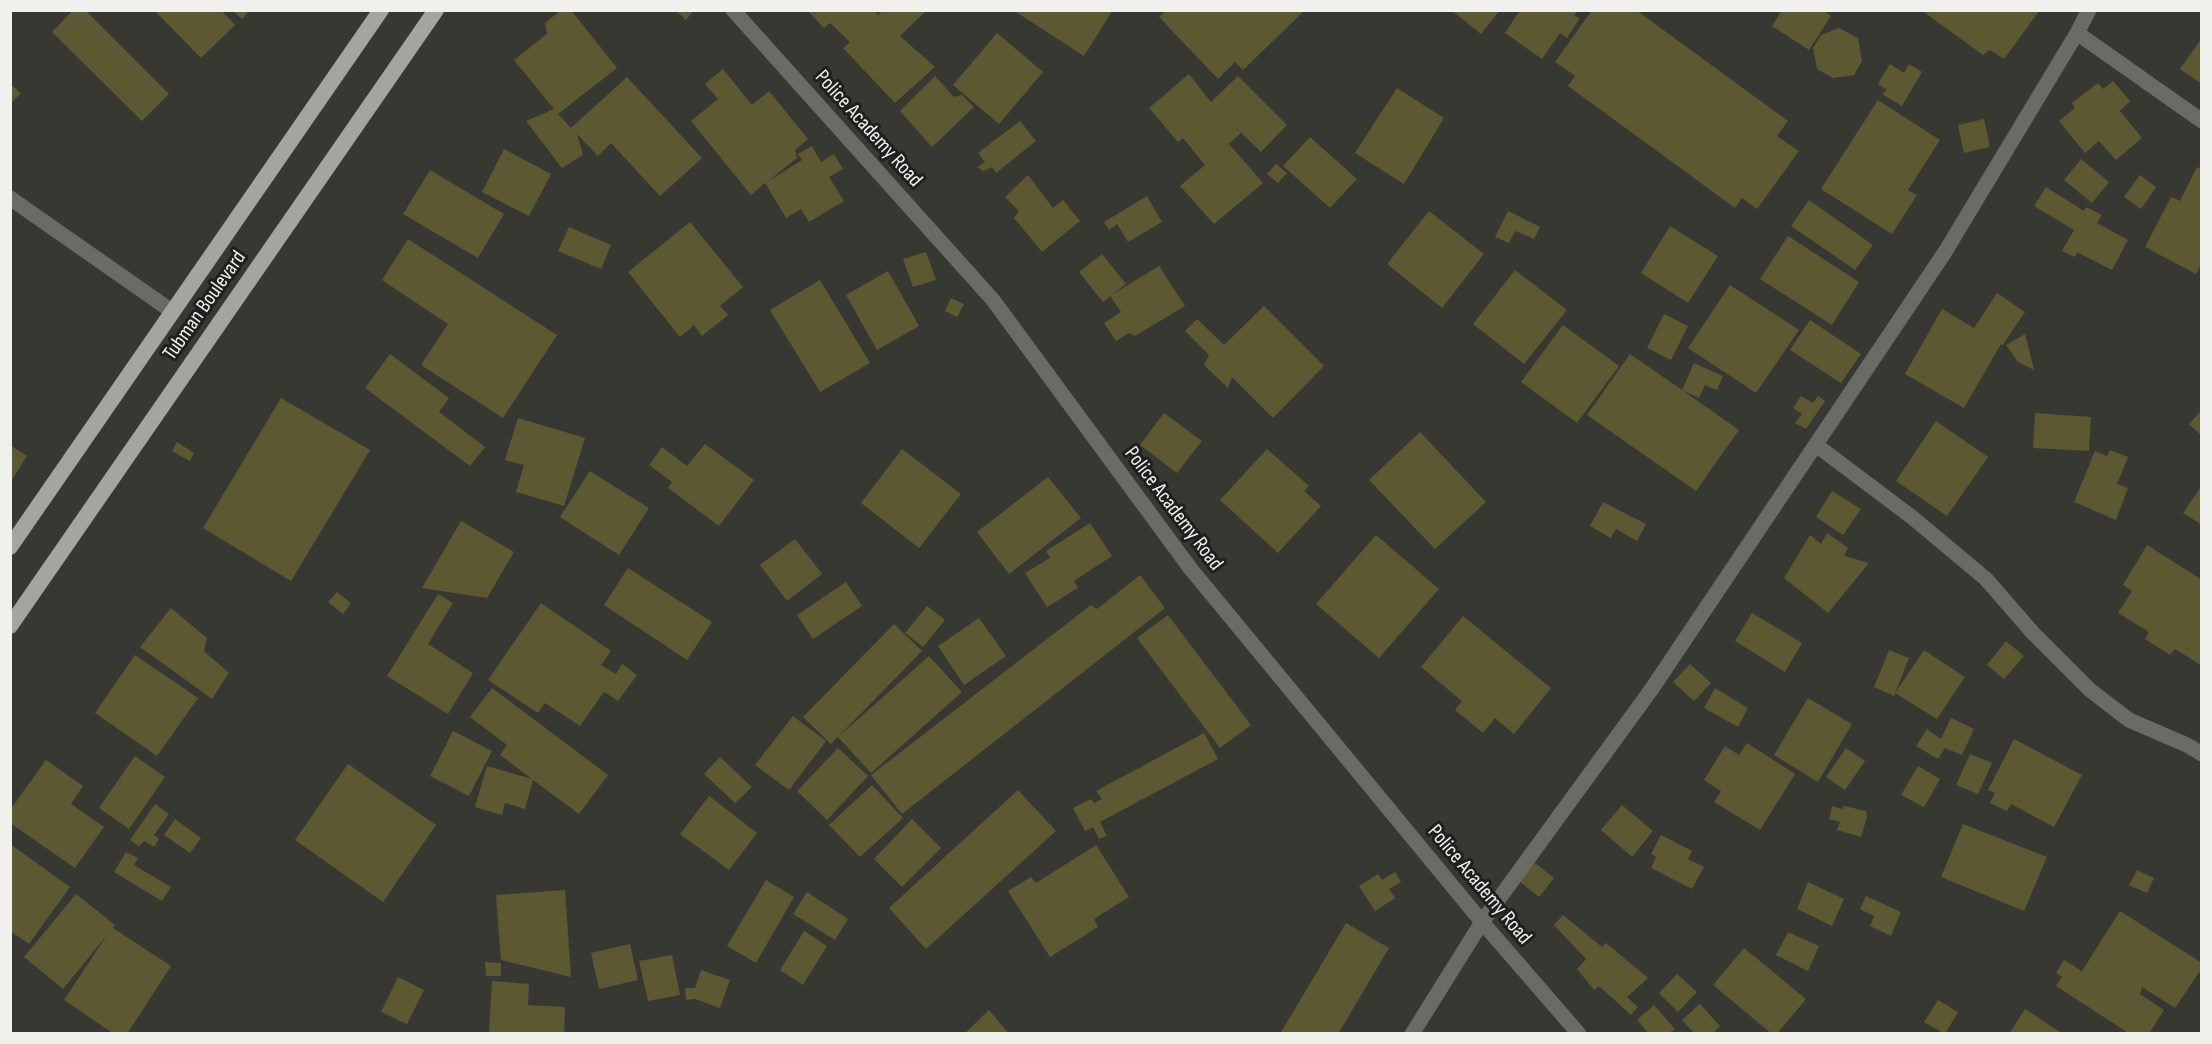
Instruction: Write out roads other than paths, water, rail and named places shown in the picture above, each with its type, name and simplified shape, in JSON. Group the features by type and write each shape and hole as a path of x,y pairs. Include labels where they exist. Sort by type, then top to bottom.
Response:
{"highway":[{"name":"Tubman Boulevard","path":"10,547 381,10"},
{"name":"Tubman Boulevard","path":"10,626 436,10"}],"street":[{"name":"Police Academy Road","path":"733,10 993,300 1190,568 1482,922 1578,1034"},
{"path":"1412,1034 1482,922 1651,690 1946,252 2089,10"},
{"path":"2077,33 2202,121"},
{"path":"10,198 173,312"},
{"path":"1816,445 1913,518 1986,579 2033,633 2090,690 2129,720 2187,745 2202,754"}]}
